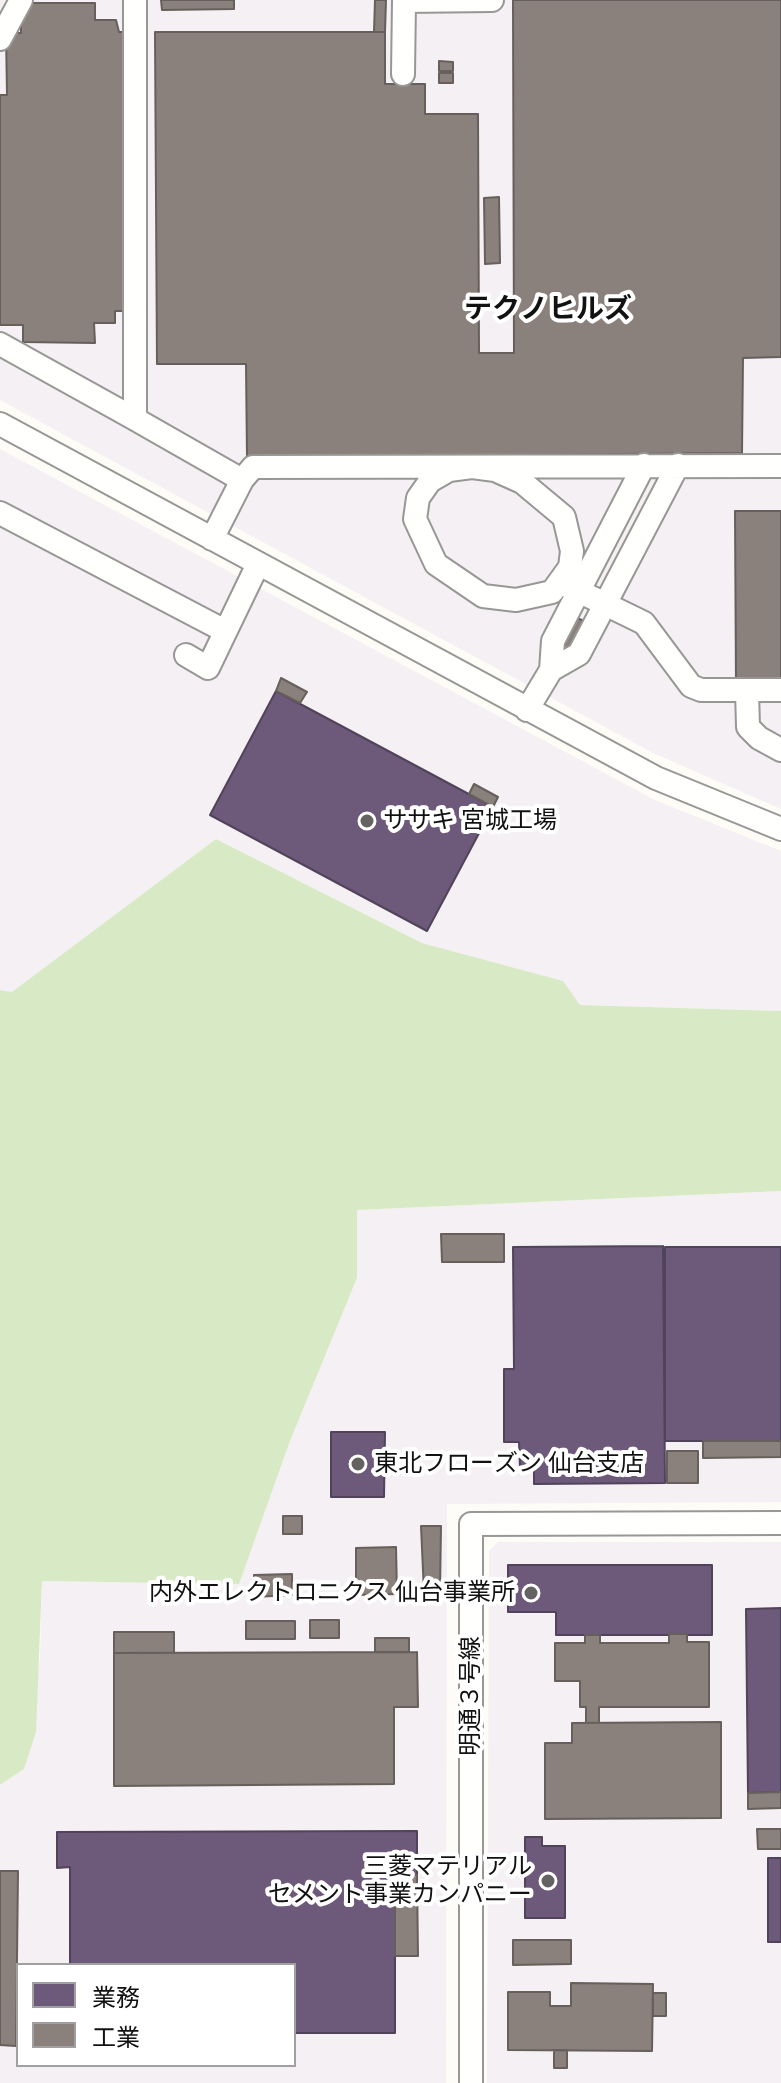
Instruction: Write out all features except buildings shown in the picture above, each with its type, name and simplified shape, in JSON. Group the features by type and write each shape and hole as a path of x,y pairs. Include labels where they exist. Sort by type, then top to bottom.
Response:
{"street":[{"path":"0,39 21,0"},
{"path":"135,0 135,419"},
{"path":"403,74 404,1 492,0"},
{"path":"0,344 242,480"},
{"path":"0,424 656,778 781,829"},
{"path":"527,710 551,670 553,641 571,587 644,465"},
{"path":"551,670 579,654 678,465"},
{"path":"212,539 242,480 253,467 781,466"},
{"path":"571,587 572,551 564,517 522,482 495,470 472,467 449,470 430,481 418,498 415,519 436,564 483,596 516,600 536,598 571,587 644,623 691,686 701,690 781,690"},
{"path":"0,513 225,631"},
{"path":"186,655 208,668 258,564"},
{"path":"747,690 748,727 759,738 781,750"},
{"name":"明通３号線","path":"471,2083 471,1524 781,1523"}],"shaded area":[{"path":"0,0 781,0 781,809 653,753 0,400"},
{"path":"0,449 655,800 781,851 781,1011 580,1005 562,981 422,943 216,839 12,993 0,990"},
{"path":"781,1191 781,1502 447,1504 446,2083 0,2083 0,1785 24,1769 40,1657 42,1581 239,1583 290,1441 357,1278 357,1210"},
{"path":"498,1542 781,1542 781,2083 487,2083 489,1551"}],"green space":[{"path":"216,839 422,943 563,981 580,1005 781,1011 781,1191 357,1210 357,1278 290,1441 239,1584 42,1581 36,1732 24,1769 0,1785 0,990 12,992"}],"place":[{"name":"ササキ 宮城工場","path":"367,821"},
{"name":"東北フローズン 仙台支店","path":"358,1464"},
{"name":"内外エレクトロニクス 仙台事業所","path":"531,1593"},
{"name":"三菱マテリアル セメント事業カンパニー","path":"548,1881"}],"district":[{"name":"テクノヒルズ","path":"548,309"}]}
